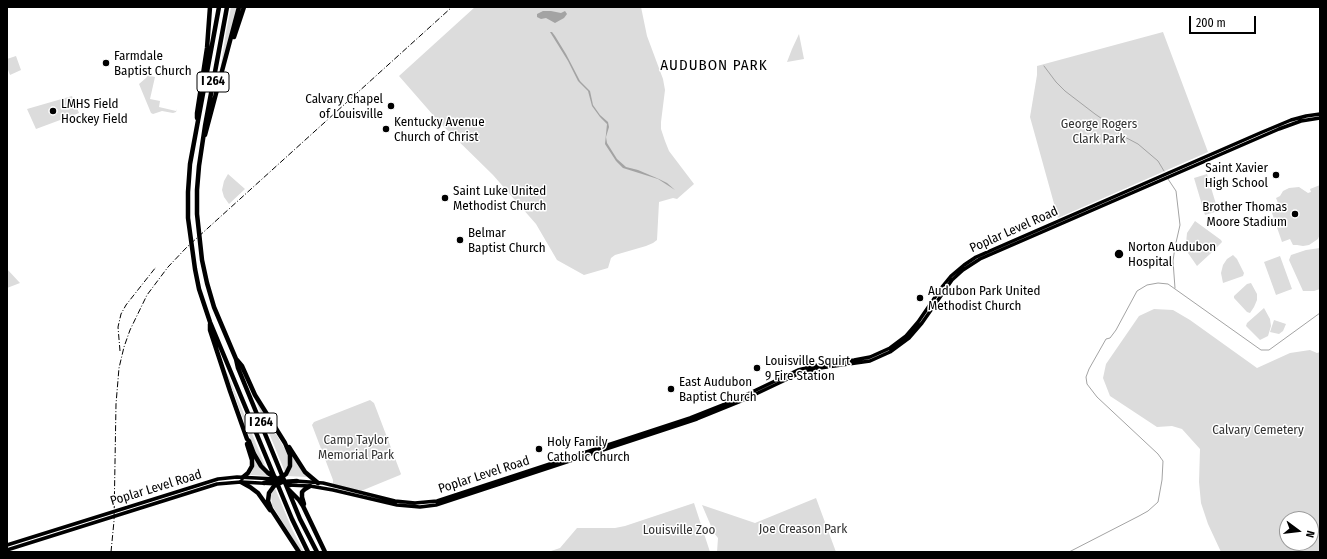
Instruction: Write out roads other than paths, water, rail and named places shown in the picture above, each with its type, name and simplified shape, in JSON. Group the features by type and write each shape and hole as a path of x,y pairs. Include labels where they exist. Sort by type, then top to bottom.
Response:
{"highway":[{"path":"197,120 210,7"},
{"name":"I 264","path":"219,7 200,114 197,120 188,181 189,229 192,254 200,289 210,322 289,513 308,552"},
{"name":"I 264","path":"227,7 202,144 197,186 200,247 210,293 219,319 300,519 317,552"},
{"path":"202,144 208,127 239,7"},
{"path":"227,53 231,48 244,7"},
{"path":"210,322 210,330 247,439 257,459 265,470 299,500 309,517 325,552"},
{"path":"236,359 242,366 255,395 285,444 291,459 290,466 286,474 279,481 271,485 268,501 299,552"},
{"path":"247,439 246,441 252,464 250,472 241,480 255,490 269,510 273,511"},
{"path":"285,444 287,444 305,472 318,483"},
{"path":"264,482 279,481 290,483 297,481"},
{"path":"309,517 302,494 305,489 310,486"}],"main road":[{"name":"Poplar Level Road","path":"297,481 318,483 408,503 428,502 457,497 690,418 742,397 798,370 818,365 861,359 879,353 890,348 906,336 957,269 976,257 1286,122 1306,116 1320,114"},
{"name":"Poplar Level Road","path":"290,483 341,491 406,507 427,506 697,419 739,402 798,374 820,368 864,362 881,357 909,338 922,323 952,280 962,270 980,259 1279,129 1301,121 1320,118"},
{"name":"Poplar Level Road","path":"7,545 217,484 241,480 269,478 279,481"},
{"name":"Poplar Level Road","path":"7,550 161,500 218,479 264,482 271,485"}],"waterway":[{"path":"1044,66 1065,91 1111,125 1121,135 1138,144 1158,161 1164,171"},
{"path":"1168,179 1176,191 1180,225 1173,261 1175,288"},
{"path":"1069,552 1148,511 1158,502 1162,480 1163,461 1158,454 1097,397 1087,384 1086,377 1106,339 1110,338 1116,330 1137,291 1147,285 1158,283 1168,284 1261,350 1269,350 1320,313"}],"railway":[{"path":"111,552 114,521 116,404 119,368 130,330 147,295 168,267 187,247 452,7"},
{"path":"120,351 118,327 121,314 126,305 156,267"}],"place":[{"name":"Farmdale Baptist Church","path":"106,63"},
{"name":"Calvary Chapel of Louisville","path":"391,106"},
{"name":"LMHS Field Hockey Field","path":"53,111"},
{"name":"Kentucky Avenue Church of Christ","path":"386,129"},
{"name":"Saint Xavier High School","path":"1276,175"},
{"name":"Saint Luke United Methodist Church","path":"445,198"},
{"name":"Brother Thomas Moore Stadium","path":"1295,214"},
{"name":"Belmar Baptist Church","path":"460,240"},
{"name":"Norton Audubon Hospital","path":"1119,254"},
{"name":"Audubon Park United Methodist Church","path":"920,298"},
{"name":"Louisville Squirt 9 Fire Station","path":"757,368"},
{"name":"East Audubon Baptist Church","path":"671,389"},
{"name":"Holy Family Catholic Church","path":"539,449"}],"district":[{"name":"AUDUBON PARK","path":"714,66"}],"park label":[{"name":"George Rogers Clark Park","path":"1099,132"},
{"name":"Calvary Cemetery","path":"1258,430"},
{"name":"Camp Taylor Memorial Park","path":"356,448"},
{"name":"Joe Creason Park","path":"803,529"},
{"name":"Louisville Zoo","path":"679,530"}]}
